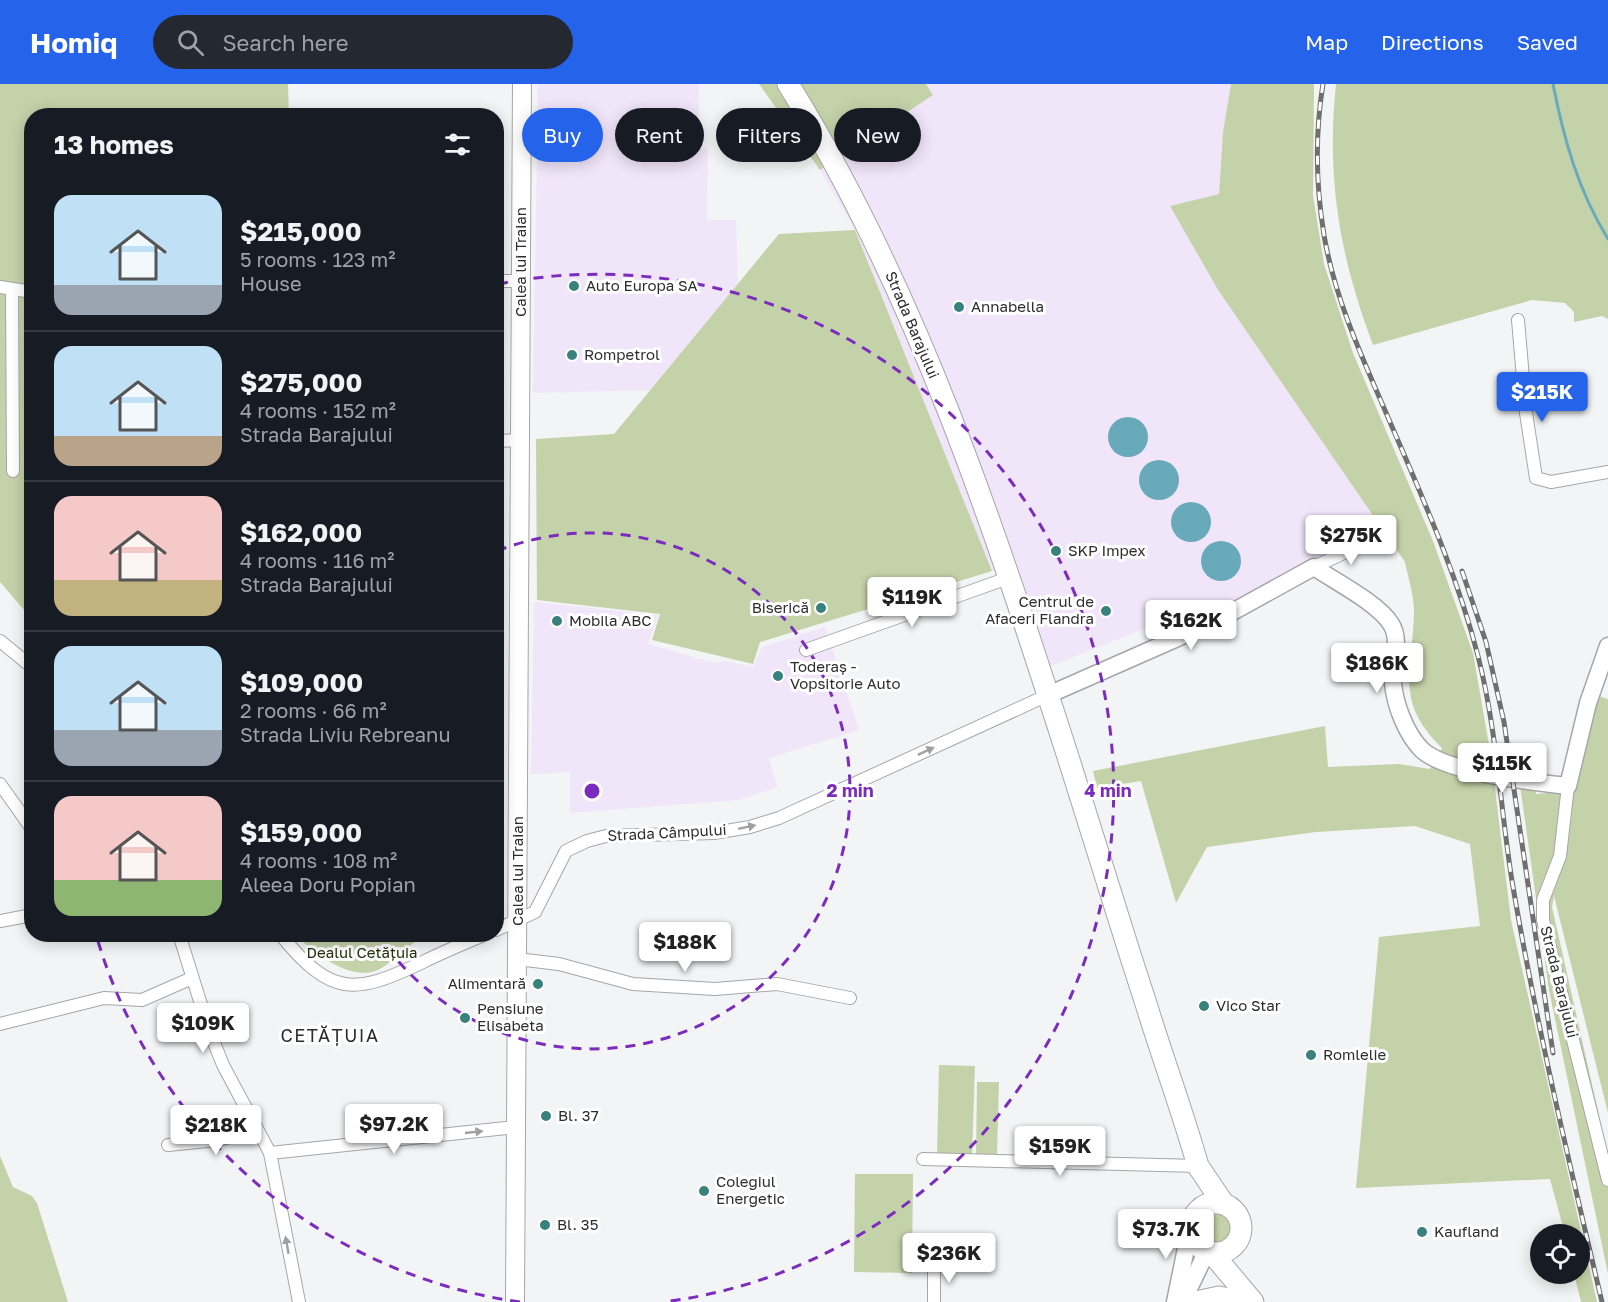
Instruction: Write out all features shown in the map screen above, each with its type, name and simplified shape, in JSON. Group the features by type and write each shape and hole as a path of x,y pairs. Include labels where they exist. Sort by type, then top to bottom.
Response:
{"highway":[{"name":"Strada Barajului","path":"788,84 837,164 906,304 1008,578 1048,695 1198,1166 1223,1203"},
{"name":"Strada Barajului","path":"1193,1219 1198,1166"},
{"path":"1223,1203 1235,1211 1239,1217 1248,1299 1209,1252 1194,1240 1193,1219 1207,1204 1223,1203"},
{"path":"1209,1252 1232,1247 1240,1236"},
{"path":"1196,1302 1219,1297 1248,1299"}],"main road":[{"name":"Calea lui Traian","path":"515,1302 522,84"}],"street":[{"path":"504,281 521,281"},
{"path":"13,471 6,288 24,291"},
{"path":"1518,320 1526,413 1536,478 1551,482 1608,472"},
{"path":"504,441 520,441"},
{"path":"1048,695 1216,621 1314,567 1375,538"},
{"path":"1314,567 1372,606 1392,625 1396,639 1393,671 1396,699 1408,730 1417,744 1439,759 1483,773 1568,786"},
{"path":"807,650 1008,578"},
{"path":"0,641 24,660"},
{"name":"Strada Barajului","path":"1608,646 1588,703 1568,786 1560,856 1543,900 1543,920 1608,1180"},
{"name":"Strada Câmpului","path":"504,926 530,916 539,907 566,851 587,841 606,836 714,832 750,827 790,813 1048,695"},
{"path":"0,784 24,818"},
{"path":"0,921 24,916"},
{"path":"181,942 223,1065 270,1154 298,1302"},
{"path":"286,942 296,954 320,975 350,985 365,985 392,977 469,942"},
{"path":"517,959 559,964 633,984 715,989 777,984 850,998"},
{"path":"0,1024 104,998 142,1000 192,978"},
{"path":"270,1154 516,1127"},
{"path":"168,1145 217,1140 258,1131"},
{"path":"923,1159 1198,1166"},
{"path":"1175,1302 1193,1219"},
{"path":"1182,1302 1209,1252"},
{"path":"934,1266 934,1302"}],"shaded area":[{"path":"538,84 699,84 699,108 615,108 615,162 704,162 704,149 708,149 707,220 736,220 738,284 650,390 533,393 537,162 603,162 603,108 538,108"},
{"path":"926,84 1231,84 1223,132 1219,194 1170,206 1218,291 1381,525 1225,608 1216,600 1049,667 1013,565 992,571 855,230 820,170 834,161 921,162 921,108 913,108 933,95"},
{"path":"534,602 658,615 648,644 714,663 725,661 753,667 762,647 825,627 859,730 769,758 777,787 739,800 570,813 570,772 531,774"}],"green space":[{"path":"0,84 288,84 289,108 24,108 24,610 0,582"},
{"path":"759,84 926,84 933,95 913,108 834,108 834,161 820,170 814,162 822,162 822,108 776,108"},
{"path":"1231,84 1314,84 1313,195 1324,264 1353,353 1433,541 1473,653 1491,756 1511,920 1579,1224 1562,1224 1550,1179 1356,1188 1379,937 1480,926 1470,844 1415,826 1316,832 1207,847 1176,903 1141,781 1097,788 1093,771 1325,726 1328,767 1399,764 1430,769 1442,748 1427,731 1411,699 1409,684 1414,605 1405,562 1218,290 1170,206 1219,194 1223,132"},
{"path":"1336,84 1608,84 1608,319 1602,316 1574,322 1574,312 1565,303 1532,300 1373,345 1352,280 1338,217 1333,152"},
{"path":"855,230 992,571 760,642 753,664 652,640 660,614 537,600 536,439 614,434 779,234"},
{"path":"1595,695 1608,699 1608,1113 1554,896 1552,907 1608,1155 1608,1274 1549,990 1516,757 1529,767 1536,794 1572,791"},
{"name":"Dealul Cetățuia","path":"303,942 415,942 384,967 367,973 356,972 333,964"},
{"path":"939,1065 975,1066 972,1156 937,1155"},
{"path":"977,1082 999,1082 997,1155 976,1155"},
{"path":"0,1156 13,1187 32,1196 37,1203 68,1302 0,1302"},
{"path":"855,1174 913,1174 912,1273 854,1272"},
{"path":"1216,1211 1227,1216 1232,1227 1227,1238 1216,1243 1205,1238 1200,1227 1205,1216"},
{"path":"1590,1271 1597,1302 1581,1302 1576,1284 1590,1284"}],"water":[{"path":"1128,417 1142,423 1148,437 1142,451 1128,457 1114,451 1108,437 1114,423"},
{"path":"1159,460 1173,466 1179,480 1173,494 1159,500 1145,494 1139,480 1145,466"},
{"path":"1191,502 1205,508 1211,522 1205,536 1191,542 1177,536 1171,522 1177,508"},
{"path":"1221,541 1235,547 1241,561 1235,575 1221,581 1207,575 1201,561 1207,547"}],"waterway":[{"path":"1553,84 1573,164 1588,202 1608,239"}],"railway":[{"path":"1323,84 1319,121 1318,179 1328,257 1357,345 1448,561 1478,656 1490,712 1512,881 1542,1040 1602,1302"},
{"path":"1462,571 1486,642 1504,722 1553,1053"}],"place":[{"name":"Auto Europa SA","path":"574,286"},
{"name":"Annabella","path":"959,307"},
{"name":"Rompetrol","path":"572,355"},
{"name":"SKP Impex","path":"1056,551"},
{"name":"Biserică","path":"821,608"},
{"name":"Centrul de Afaceri Flandra","path":"1106,611"},
{"name":"Mobila ABC","path":"557,621"},
{"name":"Toderaș - Vopsitorie Auto","path":"778,676"},
{"name":"Alimentară","path":"538,984"},
{"name":"Vico Star","path":"1204,1006"},
{"name":"Pensiune Elisabeta","path":"465,1018"},
{"name":"Romlelie","path":"1311,1055"},
{"name":"Bl. 37","path":"546,1116"},
{"name":"Colegiul Energetic","path":"704,1191"},
{"name":"Bl. 35","path":"545,1225"},
{"name":"Kaufland","path":"1422,1232"}],"district":[{"name":"CETĂȚUIA","path":"330,1036"}]}
